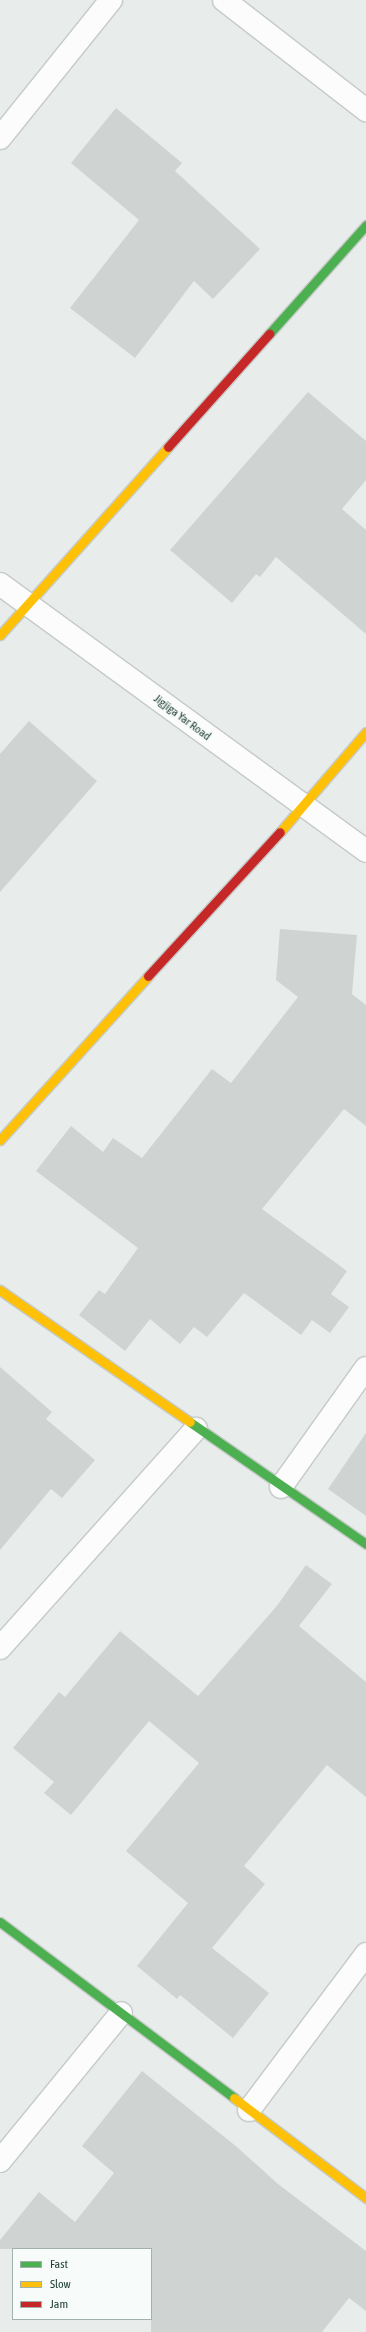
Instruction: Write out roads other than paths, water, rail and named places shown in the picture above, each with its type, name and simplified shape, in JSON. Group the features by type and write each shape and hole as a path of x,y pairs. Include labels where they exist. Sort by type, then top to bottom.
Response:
{"street":[{"path":"0,138 111,0"},
{"path":"224,0 366,110"},
{"path":"0,635 366,225"},
{"name":"Jigjiga Yar Road","path":"0,584 302,807 366,850"},
{"path":"0,1140 302,807 366,732"},
{"path":"0,1290 196,1429 366,1544"},
{"path":"282,1487 366,1368"},
{"path":"0,1648 196,1429"},
{"path":"0,1922 366,2198"},
{"path":"249,2110 366,1954"},
{"path":"0,2161 121,2013"}]}
